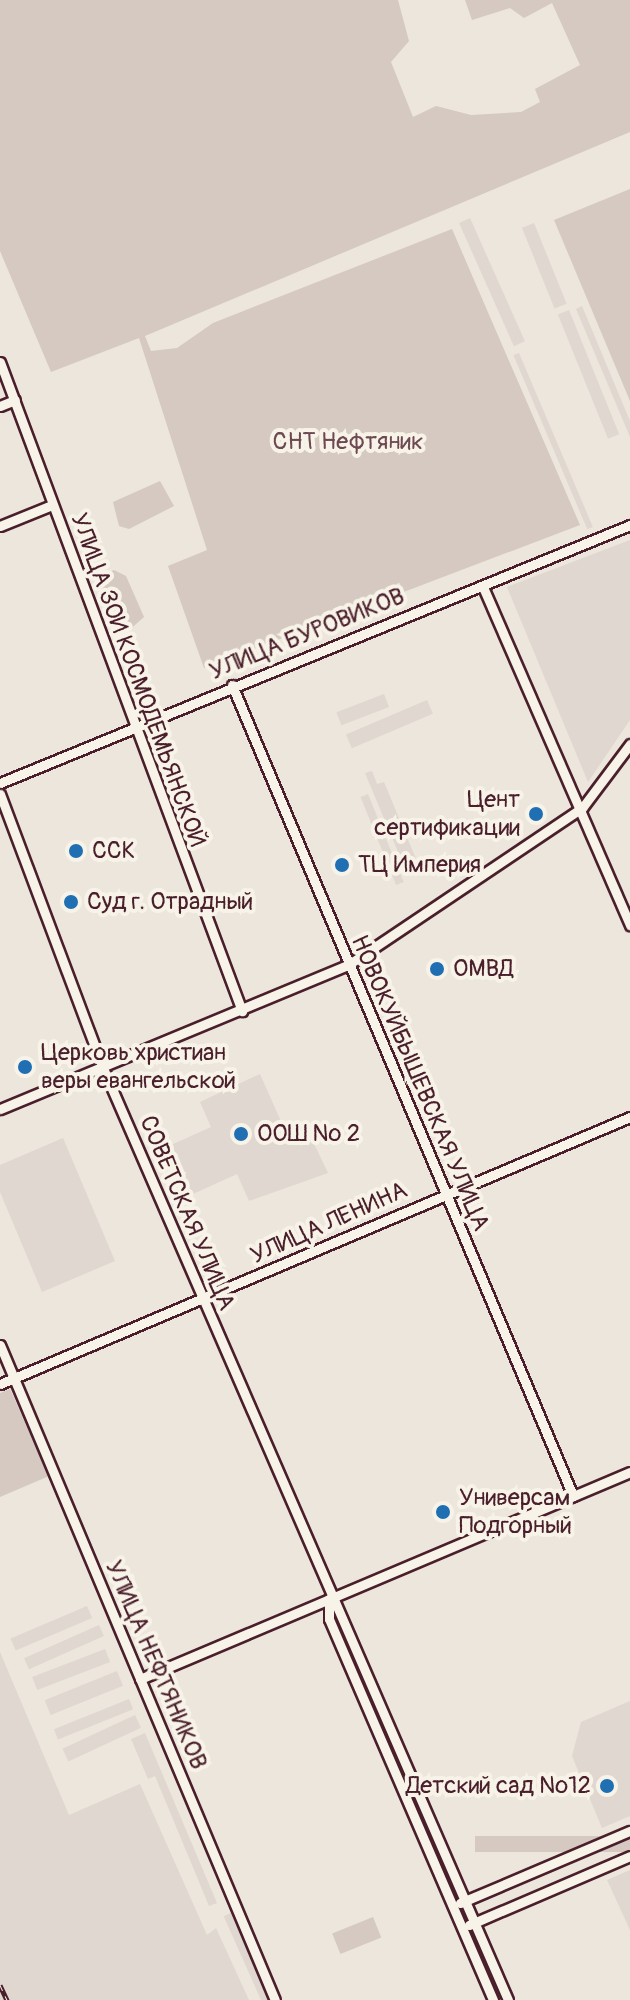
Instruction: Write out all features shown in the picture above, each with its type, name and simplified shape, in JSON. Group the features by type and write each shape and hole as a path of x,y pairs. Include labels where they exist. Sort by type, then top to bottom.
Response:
{"street":[{"name":"УЛИЦА ЗОИ КОСМОДЕМЬЯНСКОЙ","path":"0,362 132,727 242,1011"},
{"path":"0,406 15,400"},
{"path":"0,526 52,505"},
{"name":"УЛИЦА БУРОВИКОВ","path":"0,783 232,685 483,587 630,525"},
{"path":"483,587 582,808 630,925"},
{"name":"НОВОКУЙБЫШЕВСКАЯ УЛИЦА","path":"232,685 573,1496"},
{"path":"0,1109 348,965 582,808 630,744"},
{"name":"СОВЕТСКАЯ УЛИЦА","path":"0,794 103,1068 329,1599 508,2000"},
{"name":"УЛИЦА ЛЕНИНА","path":"0,1384 630,1117"},
{"name":"УЛИЦА НЕФТЯНИКОВ","path":"0,1345 275,2000"},
{"path":"140,1679 630,1472"},
{"name":"СОВЕТСКАЯ УЛИЦА","path":"329,1599 329,1619 493,2000"},
{"path":"453,1906 630,1831"},
{"path":"462,1928 630,1856"}],"shaded area":[{"path":"470,218 525,341 514,346 459,223"},
{"path":"534,223 567,304 555,309 522,228"},
{"path":"582,306 630,421 630,437 576,309"},
{"path":"569,310 619,434 608,439 558,314"},
{"path":"519,353 593,527 587,529 513,355"},
{"path":"630,540 630,720 588,782 507,587"},
{"path":"384,694 389,707 341,725 336,712"},
{"path":"427,700 433,714 352,748 346,734"},
{"path":"372,771 377,784 384,782 419,866 406,871 365,773"},
{"path":"368,794 404,882 396,885 361,797"},
{"name":"ООШ № 2","path":"260,1074 288,1137 307,1129 328,1173 249,1201 237,1174 182,1199 160,1150 211,1127 200,1102"},
{"path":"63,1138 115,1261 42,1292 0,1192 0,1165"},
{"path":"87,1606 92,1618 16,1650 11,1638"},
{"path":"99,1625 104,1636 29,1669 24,1658"},
{"path":"105,1649 110,1662 37,1690 32,1677"},
{"path":"0,1652 69,1815 140,1784 207,1935 216,1928 249,2000 0,2000"},
{"path":"117,1671 123,1686 51,1715 45,1700"},
{"path":"129,1699 133,1709 58,1740 54,1729"},
{"name":"Детский сад №12","path":"630,1701 630,1816 602,1828 572,1756 581,1722"},
{"path":"135,1715 141,1728 68,1761 62,1749"},
{"path":"145,1733 217,1903 209,1906 155,1776 148,1779 131,1739"},
{"path":"630,1870 630,1930 607,1880"},
{"path":"231,1913 270,2000 261,2000 224,1916"}],"green space":[{"name":"СНТ Нефтяник","path":"0,0 398,0 409,41 391,62 413,117 436,106 471,115 521,112 540,102 535,89 580,65 552,3 524,18 510,8 472,20 465,0 630,0 630,132 145,336 151,351 177,348 213,323 452,229 580,525 204,668 168,566 207,550 139,338 51,372 0,251"},
{"path":"630,189 630,401 554,220"},
{"path":"160,481 174,506 129,529 119,526 113,502"},
{"path":"114,570 126,576 144,617 127,632 115,630 97,588 101,576"},
{"path":"10,1389 49,1476 0,1497 0,1393"},
{"path":"340,1625 457,1894 454,1895"},
{"path":"475,1836 630,1836 630,1852 475,1852"},
{"path":"373,1917 381,1937 340,1954 332,1933"}],"railway":[{"path":"0,1985 7,2000"}],"place":[{"name":"Цент сертификации","path":"536,814"},
{"name":"ССК","path":"76,851"},
{"name":"ТЦ Империя","path":"342,865"},
{"name":"Суд г. Отрадный","path":"71,902"},
{"name":"ОМВД","path":"437,969"},
{"name":"Церковь христиан веры евангельской","path":"25,1067"},
{"name":"ООШ № 2","path":"241,1134"},
{"name":"Универсам Подгорный","path":"443,1512"},
{"name":"Детский сад №12","path":"607,1786"}]}
